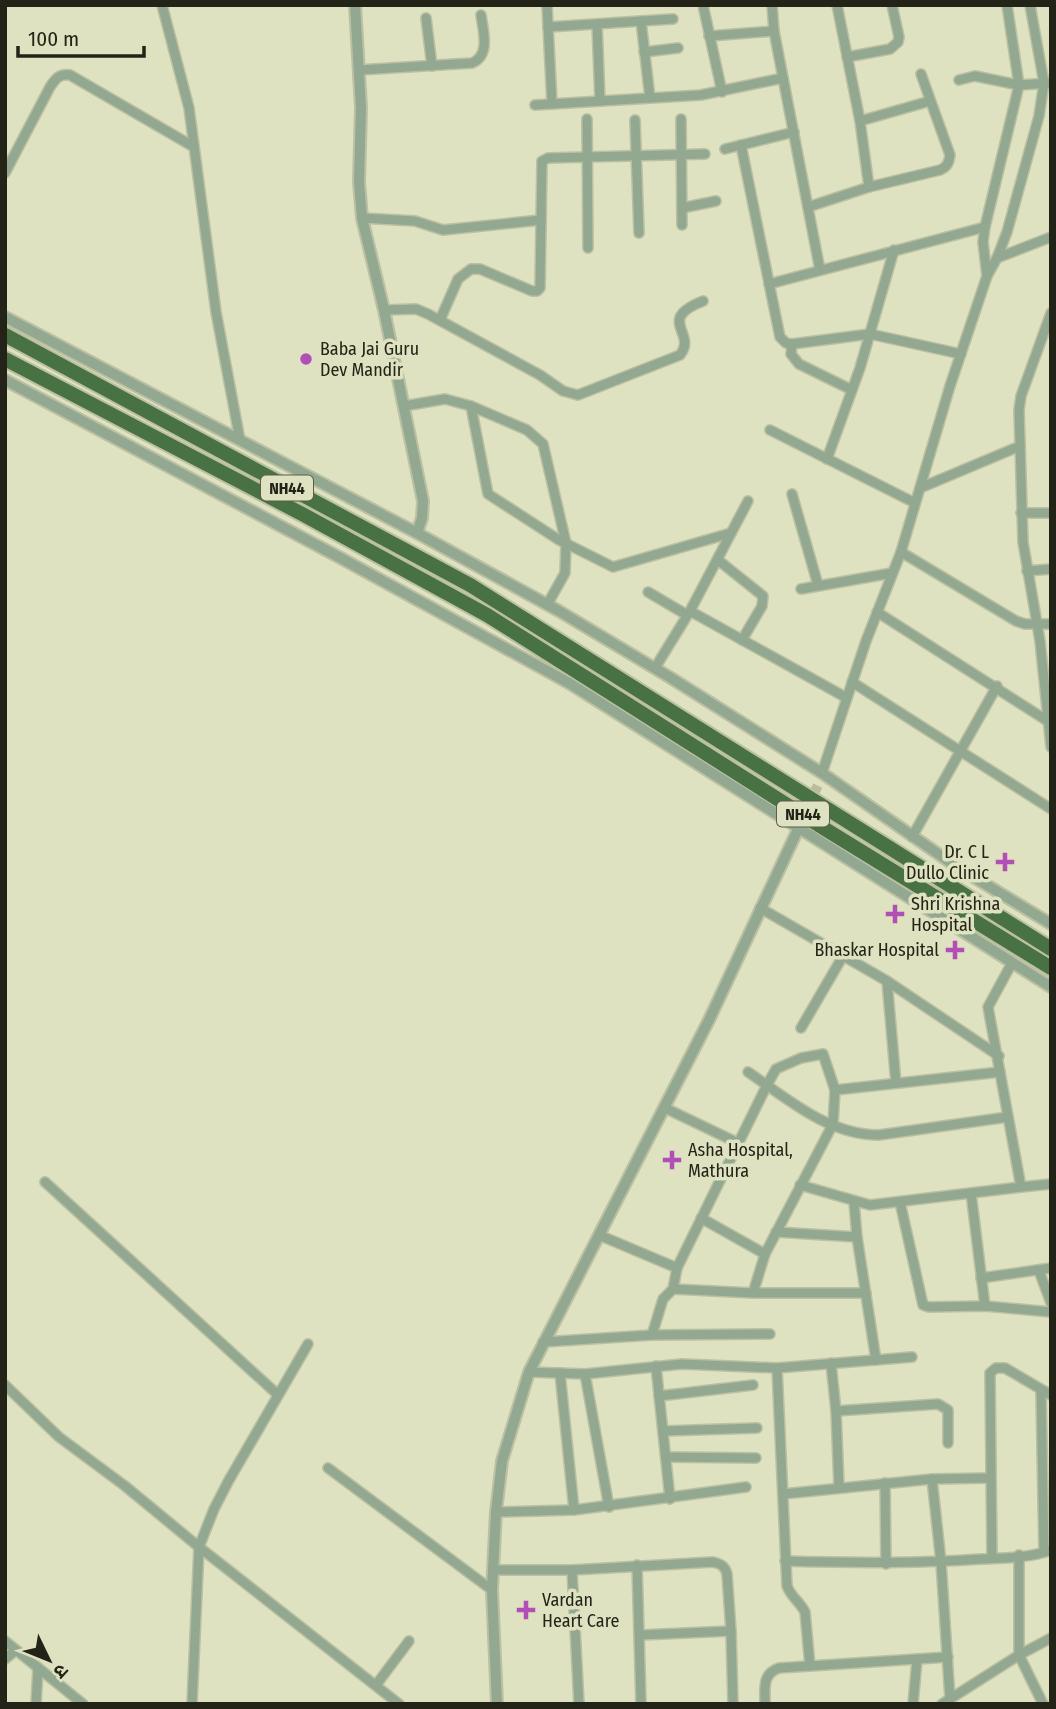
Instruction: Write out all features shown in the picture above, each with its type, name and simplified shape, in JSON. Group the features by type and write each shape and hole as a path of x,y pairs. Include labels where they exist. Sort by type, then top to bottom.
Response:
{"highway":[{"name":"NH44","path":"5,335 470,585 1051,949"},
{"name":"NH44","path":"5,359 304,514 488,615 825,829 1051,968"}],"street":[{"path":"162,5 189,108 216,312 240,440"},
{"path":"355,5 362,218 384,310 423,501 417,533"},
{"path":"547,5 552,104"},
{"path":"703,5 722,92"},
{"path":"772,5 774,31 820,270"},
{"path":"837,5 860,121 869,187"},
{"path":"847,57 890,49 898,43 892,5"},
{"path":"987,276 983,242 985,227 1019,85 1007,5"},
{"path":"818,785 846,698 901,552 987,276 998,258 1007,232 1048,83 1030,5"},
{"path":"359,70 472,63 480,60 484,53 481,15"},
{"path":"426,18 432,66"},
{"path":"548,27 673,19"},
{"path":"641,21 650,98"},
{"path":"597,24 600,101"},
{"path":"709,36 774,31"},
{"path":"644,52 678,48"},
{"path":"5,173 50,87 62,74 70,75 194,147"},
{"path":"808,208 869,187 945,168 950,155 921,74"},
{"path":"959,80 975,76 1019,85 1048,83"},
{"path":"534,105 722,92 783,78"},
{"path":"860,121 930,101"},
{"path":"587,119 587,248"},
{"path":"681,119 682,225"},
{"path":"635,120 639,233"},
{"path":"725,149 794,132"},
{"path":"741,145 780,337 786,343 870,334 961,354"},
{"path":"440,320 458,279 471,269 480,269 537,291 542,280 542,161 548,158 705,154"},
{"path":"682,208 716,201"},
{"path":"362,218 415,221 443,230 541,220"},
{"path":"769,284 985,227"},
{"path":"998,258 1051,237"},
{"path":"827,458 852,390 894,250"},
{"path":"384,310 416,309 540,374 563,391 578,395 680,355 684,350 679,319 681,313 685,308 703,301"},
{"path":"1051,313 1021,396 1019,410 1021,513 1051,747"},
{"path":"5,317 417,533 547,605 655,668 822,773 912,837 1051,924"},
{"path":"792,344 791,354 799,364 852,390"},
{"path":"5,380 569,683 1051,987"},
{"path":"404,406 445,399 471,406 527,430 542,444 566,543 565,573 547,605"},
{"path":"471,406 488,494 566,543 613,567 732,533"},
{"path":"770,430 915,503"},
{"path":"920,488 1020,446"},
{"path":"792,494 818,585"},
{"path":"655,668 689,613 748,501"},
{"path":"1021,513 1051,513"},
{"path":"901,552 1016,621 1036,625 1051,624"},
{"path":"718,560 763,596 762,606 742,640"},
{"path":"1027,571 1051,569"},
{"path":"801,589 892,573"},
{"path":"648,592 846,698"},
{"path":"877,612 997,686 1046,720"},
{"path":"852,682 1051,809"},
{"path":"912,837 997,686"},
{"path":"497,1704 492,1590 496,1512 502,1461 529,1372 709,1020 799,827"},
{"path":"760,908 887,981 999,1056"},
{"path":"801,1028 843,956"},
{"path":"1012,963 988,1007 1021,1188"},
{"path":"887,981 896,1083"},
{"path":"652,1335 663,1298 673,1289 677,1268 776,1069 801,1058 823,1054 835,1090 833,1124 765,1254 753,1293"},
{"path":"748,1072 816,1119 860,1135 879,1135 1008,1117"},
{"path":"835,1090 1000,1072"},
{"path":"664,1108 738,1143"},
{"path":"45,1182 277,1394"},
{"path":"800,1185 870,1205 1051,1184"},
{"path":"971,1193 985,1306"},
{"path":"855,1202 857,1237 876,1360"},
{"path":"900,1202 923,1305 985,1306 1051,1312"},
{"path":"701,1218 765,1254"},
{"path":"776,1232 857,1237"},
{"path":"599,1235 677,1268"},
{"path":"981,1278 1051,1268"},
{"path":"1039,1270 1051,1303"},
{"path":"673,1289 753,1293 866,1293"},
{"path":"543,1342 652,1335 770,1334"},
{"path":"192,1704 199,1547 224,1490 308,1344"},
{"path":"529,1372 585,1374 682,1364 777,1368 912,1357"},
{"path":"831,1363 839,1487"},
{"path":"656,1366 670,1499"},
{"path":"777,1368 785,1561 789,1592 802,1605 807,1620 810,1666"},
{"path":"992,1558 990,1373 996,1368 1005,1368 1051,1395"},
{"path":"559,1373 574,1510"},
{"path":"585,1374 608,1507"},
{"path":"5,1385 59,1437 125,1486 399,1704"},
{"path":"659,1396 752,1385"},
{"path":"785,1561 886,1564 941,1562 1047,1551 1041,1391"},
{"path":"836,1411 944,1406 948,1410 948,1443"},
{"path":"663,1431 757,1428"},
{"path":"666,1457 756,1458"},
{"path":"328,1468 492,1590"},
{"path":"783,1494 932,1479 990,1478"},
{"path":"932,1479 948,1657 946,1701"},
{"path":"885,1483 886,1564"},
{"path":"496,1512 608,1507 746,1487"},
{"path":"1019,1555 1019,1655 1043,1704"},
{"path":"493,1570 572,1570 713,1562 720,1564 727,1574 733,1704"},
{"path":"637,1565 641,1704"},
{"path":"572,1570 579,1704"},
{"path":"640,1635 731,1631"},
{"path":"946,1701 1051,1638"},
{"path":"5,1641 83,1704"},
{"path":"376,1685 409,1641"},
{"path":"5,1659 16,1650"},
{"path":"765,1704 765,1683 770,1671 779,1668 948,1657"},
{"path":"914,1704 917,1660"},
{"path":"36,1704 38,1668"}],"tunnel":[{"path":"801,822 818,785"}],"place":[{"name":"Baba Jai Guru Dev Mandir","path":"306,359"},
{"name":"Dr. C L Dullo Clinic","path":"1005,862"},
{"name":"Shri Krishna Hospital","path":"895,914"},
{"name":"Bhaskar Hospital","path":"955,950"},
{"name":"Asha Hospital, Mathura","path":"672,1160"},
{"name":"Vardan Heart Care","path":"526,1610"}]}
